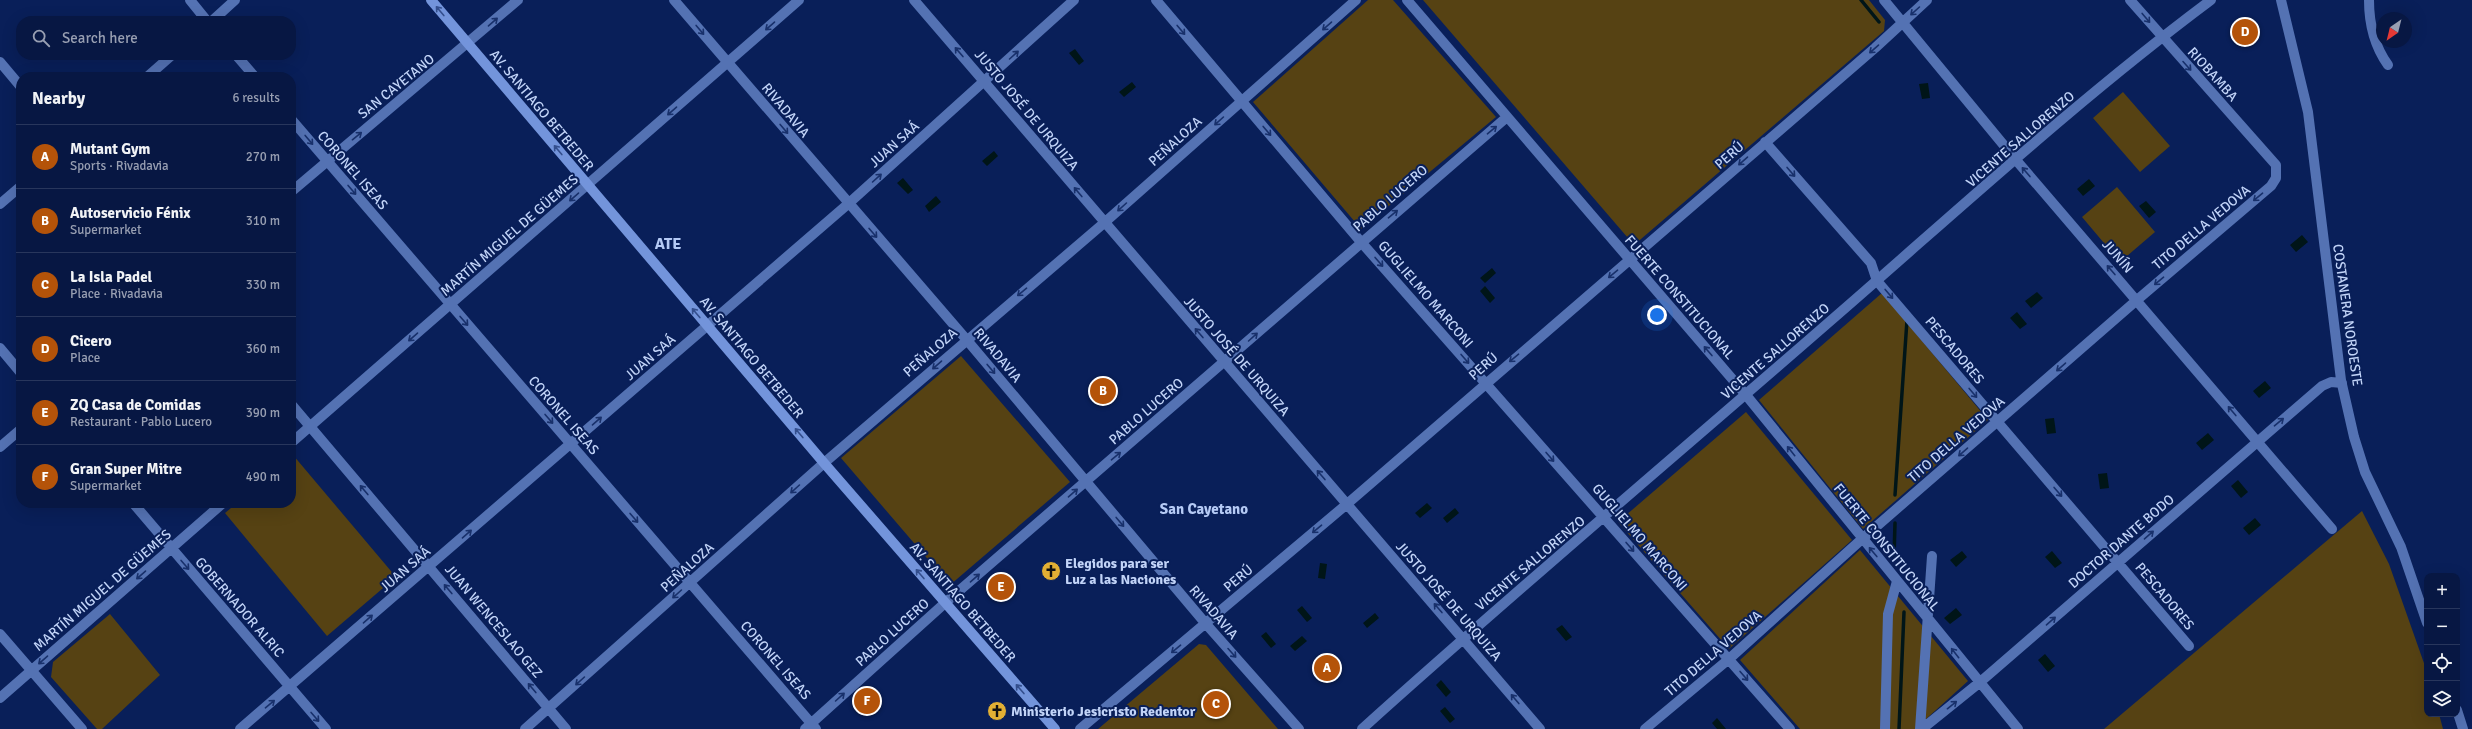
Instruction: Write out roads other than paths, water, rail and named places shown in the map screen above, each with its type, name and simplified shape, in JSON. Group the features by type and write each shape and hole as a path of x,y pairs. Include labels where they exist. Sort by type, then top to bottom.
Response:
{"main road":[{"name":"AV. SANTIAGO BETBEDER","path":"431,0 824,463 1055,729"}],"street":[{"path":"190,0 203,16"},
{"path":"217,16 235,0"},
{"name":"SAN CAYETANO","path":"296,188 468,44 518,0"},
{"name":"RIVADAVIA","path":"674,0 848,204 966,339 1206,624 1299,729"},
{"name":"MARTÍN MIGUEL DE GÜEMES","path":"296,439 799,0"},
{"name":"JUSTO JOSÉ DE URQUIZA","path":"914,0 985,81 1224,363 1464,638 1540,729"},
{"name":"JUAN SAÁ","path":"240,729 848,204 1074,0"},
{"name":"GUGLIELMO MARCONI","path":"1156,0 1361,242 1790,729"},
{"name":"PEÑALOZA","path":"525,729 824,463 966,339 1104,223 1356,0"},
{"name":"FUERTE CONSTITUCIONAL","path":"1406,0 1746,395 2018,729"},
{"name":"JUNÍN","path":"1884,0 2016,160 2332,529"},
{"name":"PERÚ","path":"1080,729 1347,504 1875,48 1928,0"},
{"name":"RIOBAMBA","path":"2130,0 2161,37 2276,165"},
{"name":"VICENTE SALLORENZO","path":"1362,729 1464,638 2016,160 2161,37 2211,0"},
{"name":"COSTANERA NOROESTE","path":"2282,0 2308,112 2342,383 2354,437 2366,472 2401,547 2424,614"},
{"path":"2368,0 2376,40 2381,55 2388,65"},
{"path":"153,72 166,60"},
{"path":"240,60 251,72"},
{"path":"0,62 16,81"},
{"name":"PABLO LUCERO","path":"811,727 945,603 1507,117"},
{"name":"CORONEL ISEAS","path":"296,125 690,583 811,727"},
{"name":"PESCADORES","path":"1765,142 1871,263 1877,281 2189,646"},
{"name":"TITO DELLA VEDOVA","path":"1645,729 1729,659 1862,539 2137,300 2271,186 2276,178 2276,165"},
{"path":"0,204 16,190"},
{"path":"0,348 16,366"},
{"name":"DOCTOR DANTE BODO","path":"1921,729 1979,683 2322,386 2331,382 2342,383"},
{"name":"JUAN WENCESLAO GEZ","path":"296,410 566,729"},
{"path":"0,447 16,433"},
{"name":"GOBERNADOR ALRIC","path":"137,508 326,729"},
{"name":"MARTÍN MIGUEL DE GÜEMES","path":"0,698 217,508"},
{"path":"1921,729 1932,556"},
{"path":"1885,729 1888,614 1897,581"},
{"path":"0,634 82,729"},
{"path":"2460,717 2464,729"}],"waterway":[{"path":"1861,0 1879,22"},
{"path":"1895,495 1907,320"},
{"path":"1894,557 1895,523"},
{"path":"1899,729 1904,612"}],"place":[{"name":"Cicero","path":"2245,32"},
{"name":"Autoservicio Fénix","path":"1103,391"},
{"name":"Elegidos para ser Luz a las Naciones","path":"1051,571"},
{"name":"ZQ Casa de Comidas","path":"1001,587"},
{"name":"Mutant Gym","path":"1327,668"},
{"name":"Gran Super Mitre","path":"867,701"},
{"name":"La Isla Padel","path":"1216,704"},
{"name":"Ministerio Jesicristo Redentor","path":"997,711"}],"district":[{"name":"ATE","path":"668,243"},
{"name":"San Cayetano","path":"1204,509"}]}
